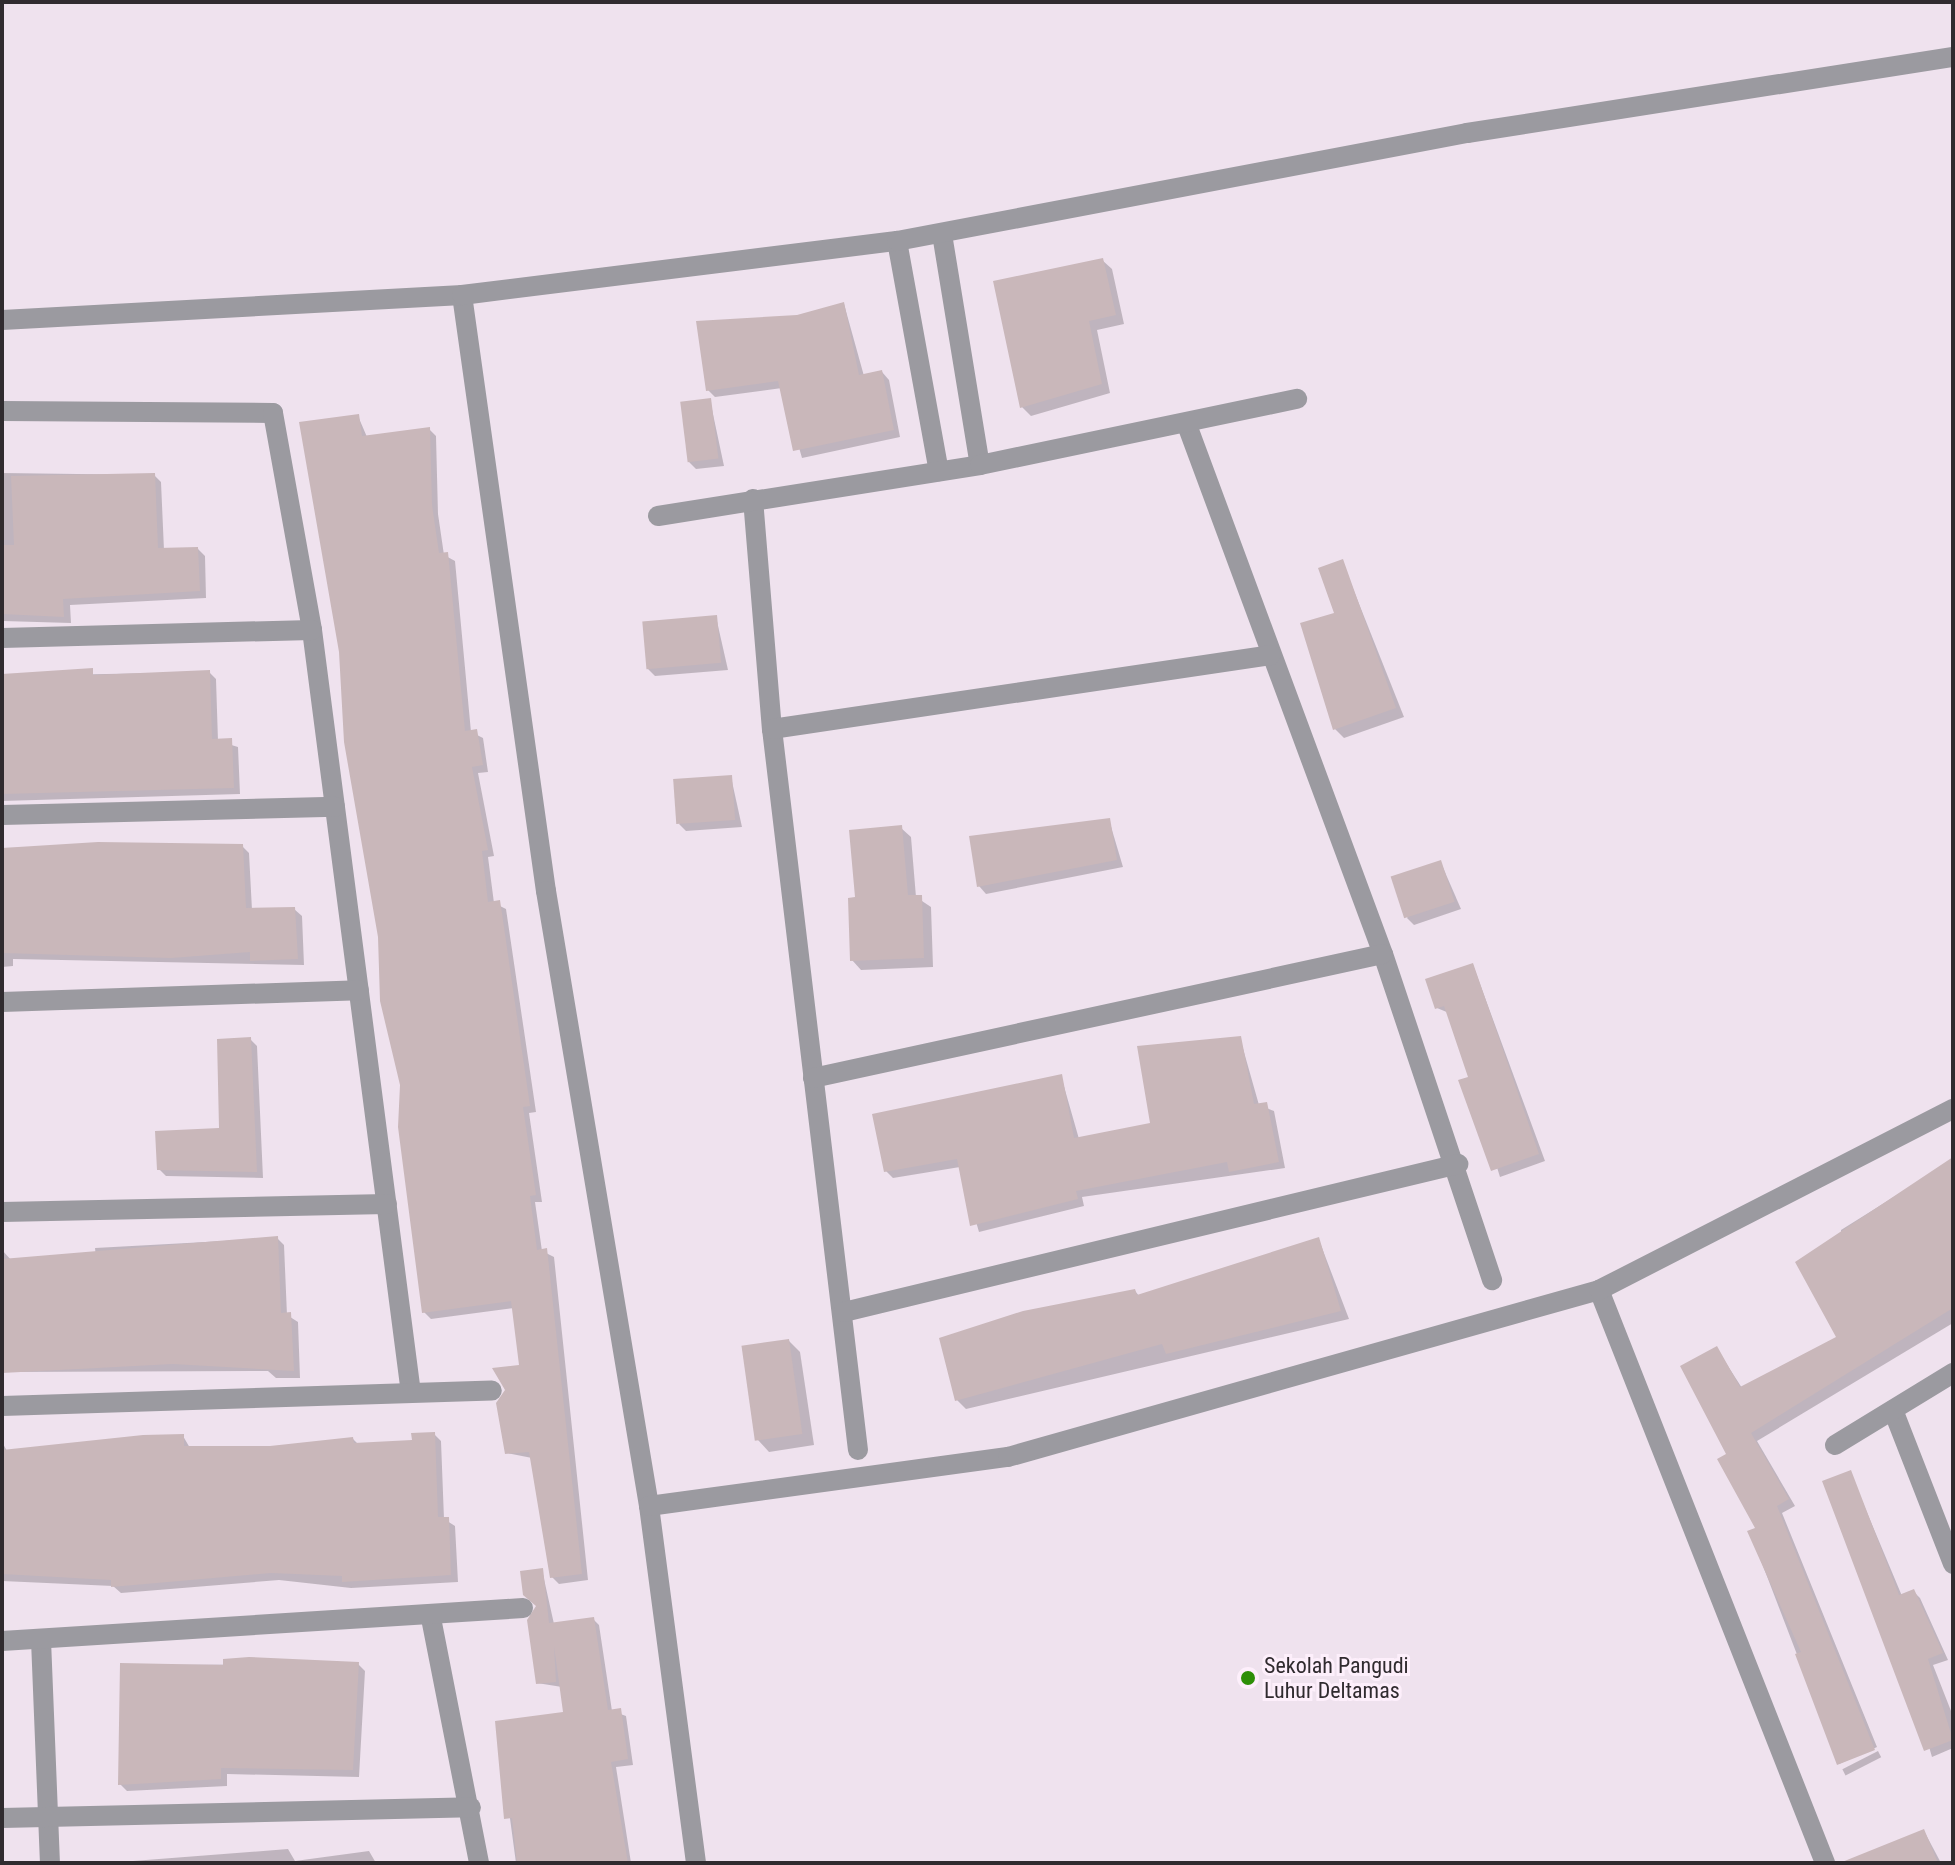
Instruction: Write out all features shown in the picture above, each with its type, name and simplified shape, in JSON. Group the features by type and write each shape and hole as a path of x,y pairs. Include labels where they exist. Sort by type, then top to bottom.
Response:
{"street":[{"path":"2,320 462,295 897,241 1467,133 1953,57"},
{"path":"942,234 980,465"},
{"path":"897,241 939,471"},
{"path":"462,295 546,891 649,1506 696,1863"},
{"path":"658,516 980,465 1187,425 1297,399"},
{"path":"2,411 272,411 312,630 411,1393"},
{"path":"1187,425 1458,1164 1492,1280"},
{"path":"753,499 772,729 844,1312 858,1450"},
{"path":"2,638 312,630"},
{"path":"772,729 1271,655"},
{"path":"2,815 335,807"},
{"path":"813,1078 1383,954"},
{"path":"2,1002 359,990"},
{"path":"649,1506 1008,1457 1599,1290 1953,1109"},
{"path":"844,1312 1458,1164"},
{"path":"2,1212 387,1204"},
{"path":"1599,1290 1825,1863"},
{"path":"1835,1445 1953,1373"},
{"path":"2,1406 492,1391"},
{"path":"1893,1410 1953,1564"},
{"path":"2,1641 431,1618 523,1608"},
{"path":"431,1618 471,1807 479,1863"},
{"path":"41,1640 50,1863"},
{"path":"2,1818 471,1807"}],"building":[{"path":"1103,258 1116,315 1089,321 1102,384 1020,408 993,281"},
{"path":"844,302 859,375 882,370 894,430 793,451 778,381 706,391 696,321 797,315"},
{"path":"711,398 718,459 688,462 680,402"},
{"path":"359,414 362,436 430,427 432,505 439,553 448,552 465,731 477,729 483,765 472,767 488,850 482,851 488,902 500,900 530,1106 523,1107 536,1195 530,1196 537,1250 547,1248 582,1574 550,1578 529,1452 505,1454 496,1403 505,1390 492,1368 519,1365 511,1301 422,1313 398,1127 400,1085 380,1001 378,937 344,742 339,652 299,422"},
{"path":"155,473 158,548 198,547 200,591 63,599 64,617 2,614 2,545 14,545 11,476"},
{"path":"1343,559 1396,708 1333,730 1300,623 1334,613 1318,568"},
{"path":"717,615 721,663 646,669 642,622"},
{"path":"93,668 93,675 210,670 212,739 232,738 234,788 2,794 2,674"},
{"path":"732,775 735,820 676,824 673,779"},
{"path":"1110,818 1117,860 977,887 969,836"},
{"path":"902,825 908,895 922,895 924,958 850,961 848,898 855,897 849,830"},
{"path":"98,842 243,844 246,908 295,907 298,959 250,961 250,952 171,958 2,953 2,848"},
{"path":"1441,860 1455,902 1404,918 1391,876"},
{"path":"1473,963 1539,1154 1491,1171 1458,1080 1468,1077 1444,1006 1435,1009 1425,979"},
{"path":"1241,1036 1254,1104 1267,1102 1279,1162 1229,1172 1227,1162 1076,1191 1078,1199 970,1226 957,1159 884,1172 872,1114 1062,1074 1074,1138 1150,1123 1137,1046"},
{"path":"251,1037 257,1172 157,1170 155,1131 219,1128 217,1039"},
{"path":"1953,1157 1953,1308 1751,1433 1789,1499 1777,1506 1875,1750 1837,1765 1795,1654 1801,1652 1747,1531 1755,1528 1717,1459 1726,1454 1680,1366 1717,1346 1740,1387 1836,1337 1795,1262"},
{"path":"278,1236 281,1313 291,1312 294,1371 173,1364 2,1373 2,1259"},
{"path":"1319,1237 1341,1311 1166,1354 1162,1344 955,1401 939,1338 1023,1311 1135,1289 1137,1295"},
{"path":"789,1339 802,1434 755,1441 741,1346"},
{"path":"435,1432 438,1517 449,1517 451,1575 342,1582 342,1576 271,1573 111,1587 111,1580 2,1574 2,1450 143,1435 184,1434 184,1446 270,1446 353,1437 354,1443 412,1440 411,1433"},
{"path":"1851,1470 1899,1595 1914,1589 1943,1653 1928,1659 1953,1740 1924,1751 1822,1481"},
{"path":"543,1568 549,1623 594,1617 608,1710 621,1708 628,1759 611,1762 628,1863 517,1863 512,1818 504,1819 495,1721 563,1712 554,1646 556,1682 536,1684 527,1620 536,1606 523,1595 520,1571"},
{"path":"249,1657 359,1662 353,1770 221,1768 221,1779 118,1785 120,1663 223,1665 223,1659"},
{"path":"1924,1829 1938,1863 1842,1863 1842,1862"}],"place":[{"name":"Sekolah Pangudi Luhur Deltamas","path":"1248,1678"}]}
